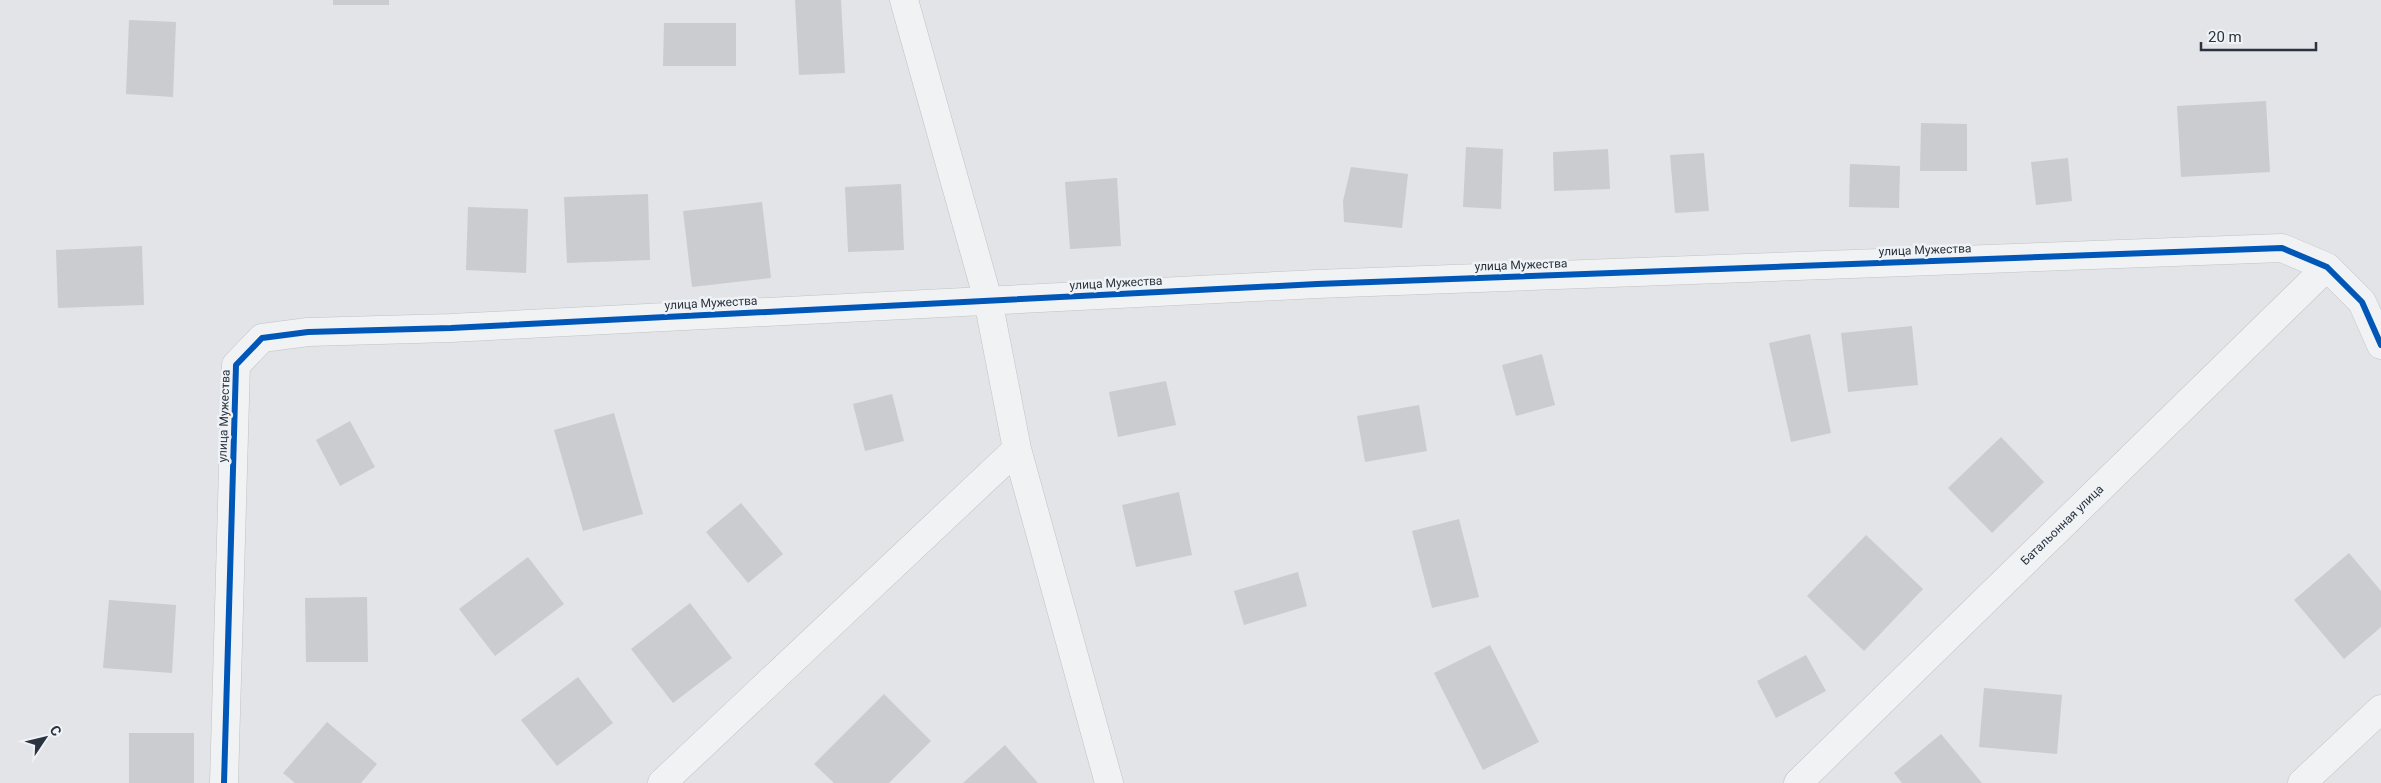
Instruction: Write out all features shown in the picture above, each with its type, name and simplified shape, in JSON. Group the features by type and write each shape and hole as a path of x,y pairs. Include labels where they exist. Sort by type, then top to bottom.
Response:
{"street":[{"path":"905,3 988,300 1017,450 1109,783"},
{"name":"улица Мужества","path":"224,783 236,365 262,338 308,332 451,328 1317,284 2282,248 2326,267 2362,302 2381,345"},
{"name":"Батальонная улица","path":"1798,783 2326,267"},
{"path":"662,783 1017,450"},
{"path":"2302,783 2381,709"}],"building":[{"path":"333,0 389,0 389,5 333,5"},
{"path":"795,0 841,0 845,73 799,75"},
{"path":"129,20 176,22 173,97 126,94"},
{"path":"664,23 736,23 736,66 663,66"},
{"path":"2266,101 2270,172 2181,177 2177,106"},
{"path":"1921,123 1967,124 1967,171 1920,171"},
{"path":"1466,147 1503,149 1501,209 1463,207"},
{"path":"1608,149 1610,189 1554,191 1553,152"},
{"path":"1704,153 1709,211 1675,213 1670,155"},
{"path":"2068,158 2072,201 2036,205 2031,162"},
{"path":"1850,164 1900,166 1899,208 1849,207"},
{"path":"1351,167 1408,174 1402,228 1344,222 1343,201"},
{"path":"1117,178 1121,246 1070,249 1065,182"},
{"path":"901,184 904,250 848,252 845,187"},
{"path":"648,194 650,260 567,263 564,197"},
{"path":"762,202 771,278 692,287 683,211"},
{"path":"468,207 528,209 526,273 466,270"},
{"path":"142,246 144,305 58,308 56,250"},
{"path":"1912,326 1918,385 1848,392 1841,333"},
{"path":"1810,334 1831,433 1791,442 1769,343"},
{"path":"1542,354 1555,405 1516,416 1502,365"},
{"path":"1166,381 1176,425 1118,437 1109,392"},
{"path":"892,394 904,441 865,451 853,404"},
{"path":"1419,405 1427,451 1365,462 1357,416"},
{"path":"614,413 643,514 583,531 554,430"},
{"path":"350,421 375,467 340,486 316,440"},
{"path":"2001,437 2044,482 1992,533 1948,488"},
{"path":"1179,492 1192,555 1136,567 1122,505"},
{"path":"741,503 783,554 748,583 706,532"},
{"path":"1459,519 1479,597 1432,608 1412,531"},
{"path":"1866,535 1923,589 1864,651 1807,596"},
{"path":"2349,553 2381,591 2381,627 2344,659 2294,600"},
{"path":"528,557 564,604 495,656 459,609"},
{"path":"1298,572 1307,606 1244,625 1234,591"},
{"path":"367,597 368,662 306,662 305,598"},
{"path":"109,600 176,605 172,673 103,668"},
{"path":"690,603 732,658 673,703 631,649"},
{"path":"1490,645 1539,742 1483,770 1434,673"},
{"path":"1806,655 1826,691 1776,718 1757,681"},
{"path":"578,677 613,723 557,766 521,720"},
{"path":"1984,688 2062,695 2057,754 1979,747"},
{"path":"884,694 931,741 889,783 834,783 814,764"},
{"path":"327,722 377,764 361,783 295,783 283,773"},
{"path":"129,733 194,733 194,783 129,783"},
{"path":"1941,734 1982,783 1902,783 1894,773"},
{"path":"1005,745 1038,783 963,783"}],"cycle path":[{"path":"224,783 236,365 262,338 308,332 451,328 1317,284 2282,248 2327,267 2362,302 2381,345"}]}
